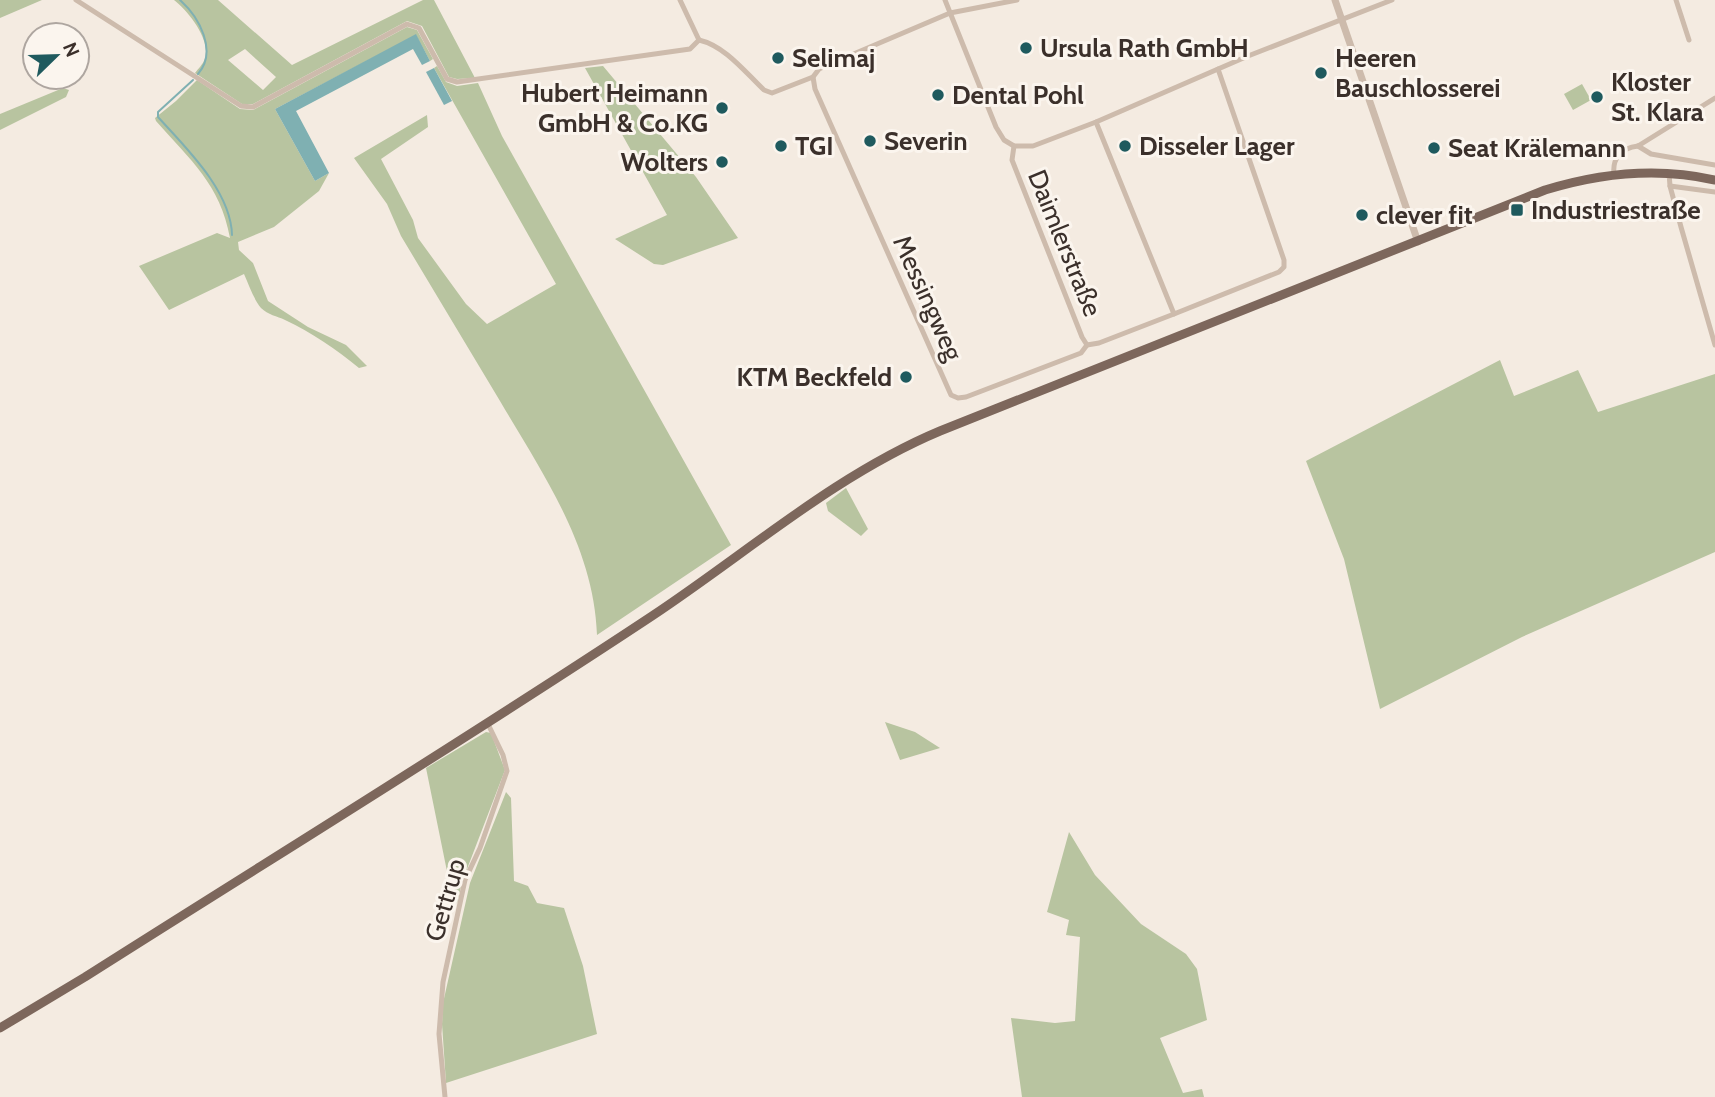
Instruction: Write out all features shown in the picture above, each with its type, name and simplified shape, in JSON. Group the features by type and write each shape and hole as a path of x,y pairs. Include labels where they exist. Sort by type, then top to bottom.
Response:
{"main road":[{"path":"0,1028 74,984 652,616 845,481 894,452 1545,190 1614,175 1669,173 1715,180"}],"street":[{"path":"76,0 241,106 253,107 407,24 419,28 447,79 457,82 690,49 699,40"},
{"path":"680,0 699,40 719,49 767,92 776,92 813,78 819,69 950,13 1017,0"},
{"path":"944,0 950,13"},
{"path":"1335,0 1418,242"},
{"name":"Daimlerstraße","path":"950,13 996,127 1004,140 1014,146 1033,146 1392,0"},
{"path":"1676,0 1689,40"},
{"name":"Daimlerstraße","path":"1014,146 1012,160 1082,337 1087,345 1099,343 1279,272 1284,265 1218,69"},
{"name":"Messingweg","path":"813,78 815,89 951,395 966,397 1081,353 1087,345"},
{"path":"1614,175 1614,160 1618,155 1626,149 1638,146 1715,98"},
{"path":"1096,122 1174,314"},
{"path":"1638,146 1651,154 1715,164"},
{"path":"1669,173 1670,186 1715,344"},
{"path":"1670,186 1715,192"},
{"name":"Gettrup","path":"446,1097 439,1034 443,982 465,880 480,848 507,771 503,755 487,722"}],"green space":[{"path":"0,0 42,0 0,18"},
{"path":"174,0 218,0 292,65 423,0 434,0 475,78 449,77 422,26 407,21 253,104 242,104 195,73 205,59 205,43 192,18","holes":["245,49 276,77 263,90 228,60"]},
{"path":"407,27 417,30 433,59 430,61 416,35 275,109 315,181 329,173 319,191 274,227 238,242 239,250 253,263 268,301 308,327 346,345 367,366 359,368 314,336 261,308 244,274 169,310 139,266 217,233 230,238 219,203 211,188 155,118 197,80 240,109 253,110"},
{"path":"437,66 446,82 457,86 478,83 502,136 731,545 597,635 587,572 564,512 401,236 387,204 354,158 427,115 428,127 381,159 413,220 418,238 466,304 487,324 556,284 434,68"},
{"path":"603,66 696,177 738,238 663,265 654,264 615,239 667,215 585,68"},
{"path":"1582,84 1591,100 1573,110 1564,94"},
{"path":"56,91 69,91 66,97 0,130 0,114"},
{"path":"1500,360 1514,396 1578,370 1598,412 1715,374 1715,552 1522,637 1380,709 1344,559 1306,461"},
{"path":"846,488 868,529 861,536 828,511 826,503"},
{"path":"885,722 915,732 940,748 900,760"},
{"path":"486,732 491,733 505,770 462,882 457,903 451,891 426,768"},
{"path":"506,792 511,798 514,881 528,886 537,903 564,908 583,966 597,1034 446,1083 443,1003 470,883"},
{"path":"1069,832 1095,875 1141,924 1186,954 1197,969 1207,1020 1160,1038 1183,1093 1202,1089 1204,1097 1022,1097 1011,1018 1055,1023 1075,1021 1080,937 1066,935 1069,920 1047,912"}],"water":[{"path":"416,34 430,61 422,65 413,49 296,111 329,173 315,181 275,109"},
{"path":"434,68 452,101 444,105 426,72"}],"waterway":[{"path":"180,0 194,16 204,35 206,55 198,74"},
{"path":"193,80 158,112 158,117 216,187 230,219 232,235"}],"place":[{"name":"Ursula Rath GmbH","path":"1026,48"},
{"name":"Selimaj","path":"778,58"},
{"name":"Heeren Bauschlosserei","path":"1321,73"},
{"name":"Dental Pohl","path":"938,95"},
{"name":"Kloster St. Klara","path":"1597,97"},
{"name":"Hubert Heimann GmbH & Co.KG","path":"722,108"},
{"name":"Severin","path":"870,141"},
{"name":"TGI","path":"781,146"},
{"name":"Disseler Lager","path":"1125,146"},
{"name":"Seat Krälemann","path":"1434,148"},
{"name":"Wolters","path":"722,162"},
{"name":"Industriestraße","path":"1517,210"},
{"name":"clever fit","path":"1362,215"},
{"name":"KTM Beckfeld","path":"906,377"}]}
